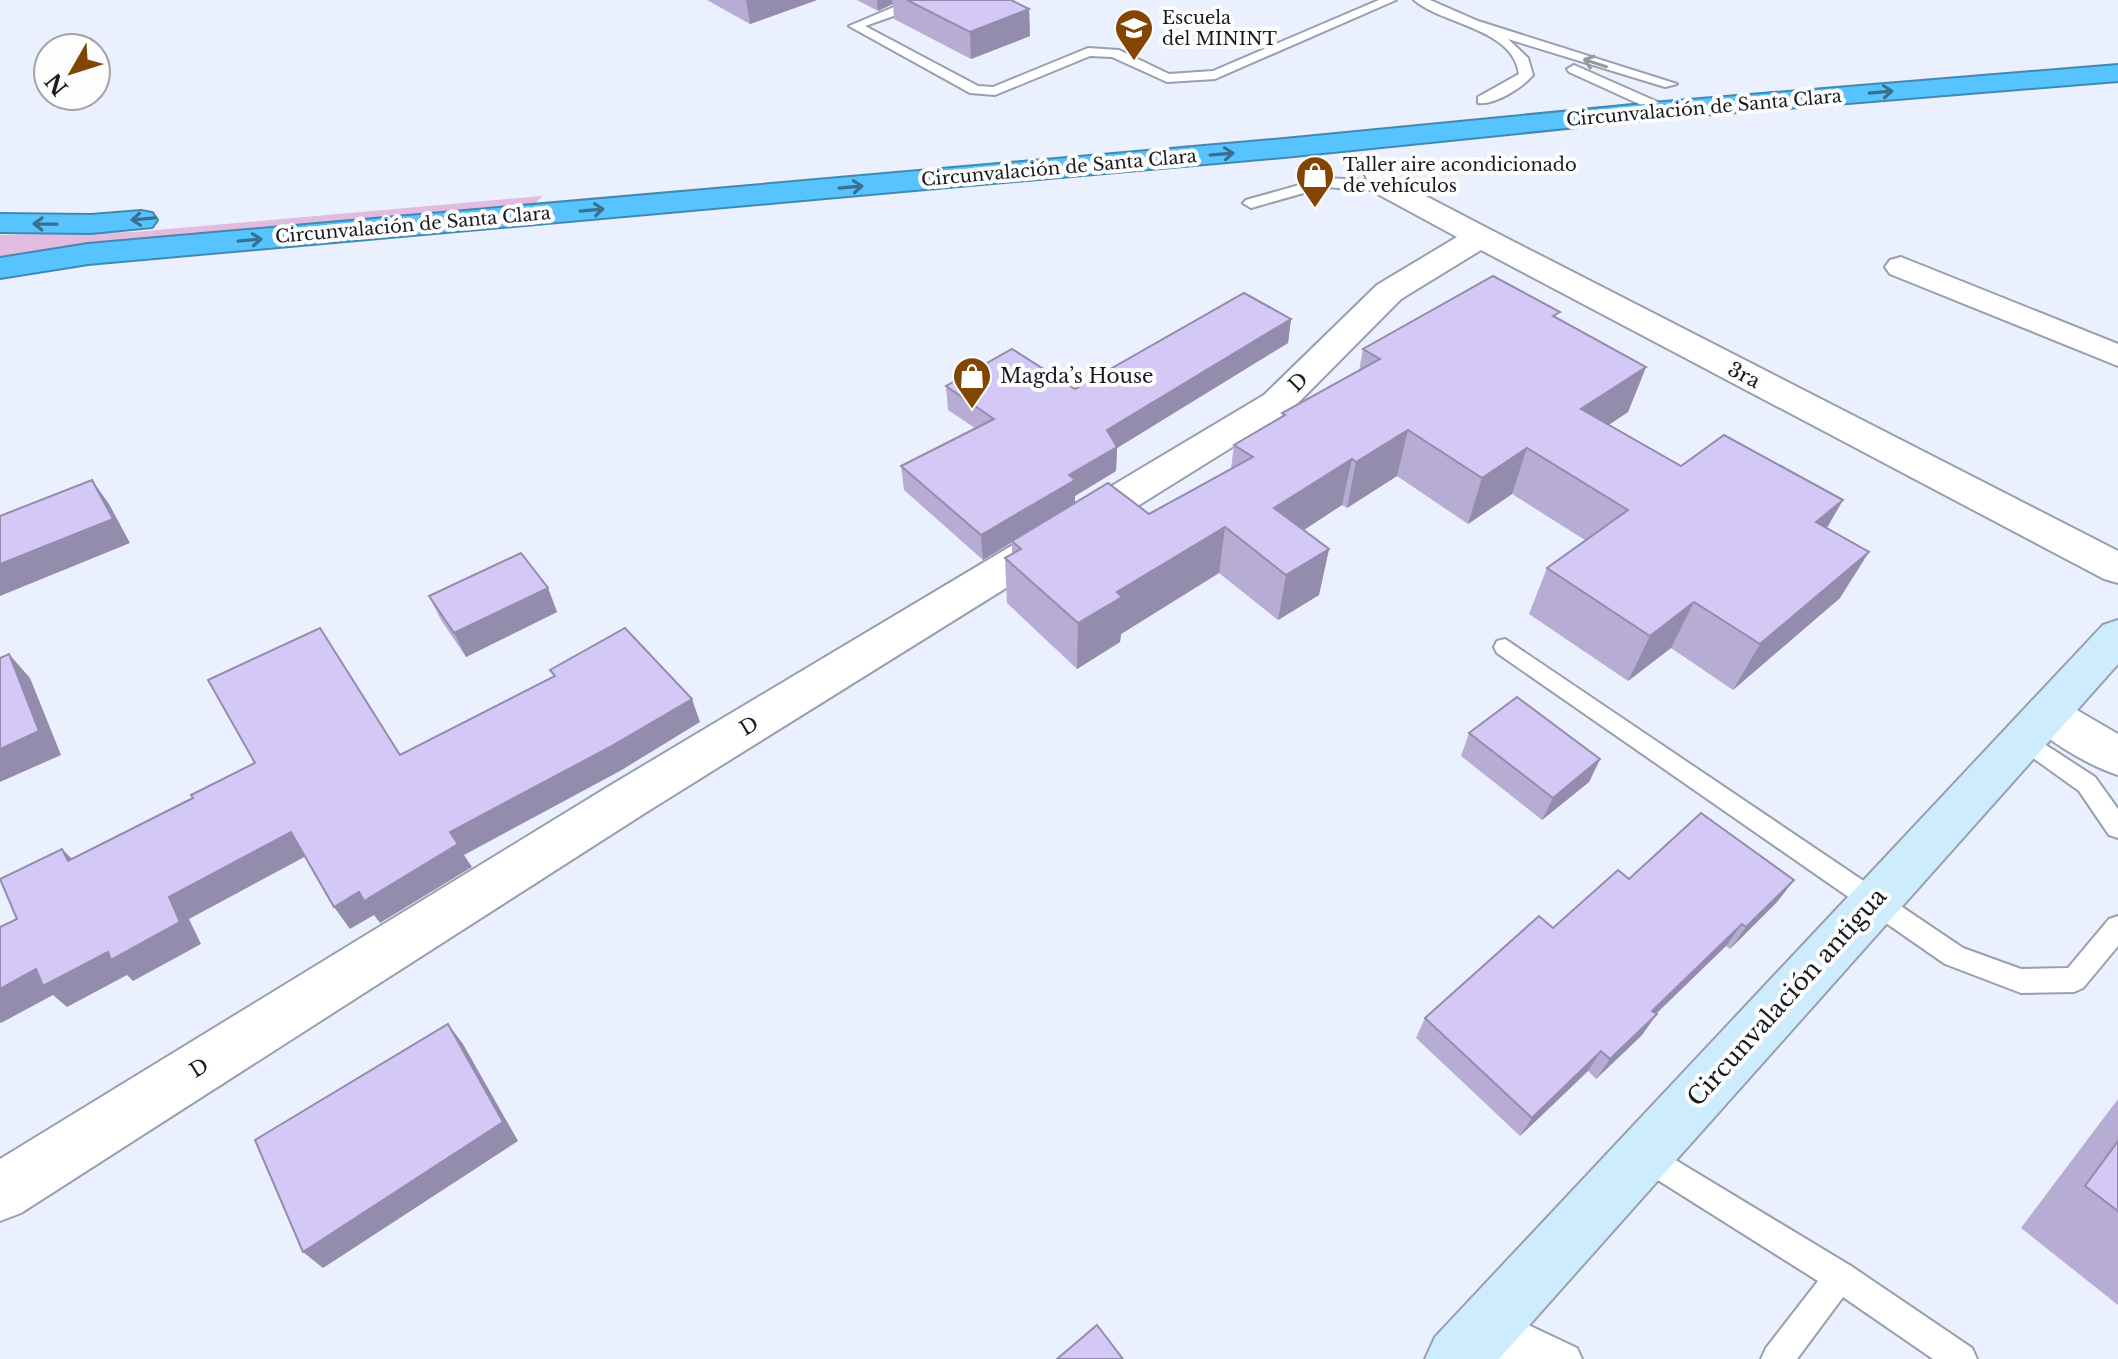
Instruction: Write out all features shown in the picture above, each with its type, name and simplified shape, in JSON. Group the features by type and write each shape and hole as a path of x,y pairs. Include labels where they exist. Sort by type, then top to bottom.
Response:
{"highway":[{"name":"Circunvalación de Santa Clara","path":"0,268 88,254 1284,148 1667,97 2118,47"},
{"name":"Circunvalación de Santa Clara","path":"1451,103 1616,89 1667,97 2118,73"},
{"path":"0,223 91,224 170,217"}],"street":[{"name":"3ra","path":"1382,179 1480,237 2118,569"},
{"name":"D","path":"0,1192 628,799 1277,403 1389,292 1480,237"},
{"path":"1901,267 2079,343 2118,356"},
{"name":"Circunvalación antigua","path":"1488,1347 1644,1155 2118,636"},
{"path":"2035,727 2118,757"}],"lane":[{"path":"898,10 855,26 975,90 995,91 1088,52 1100,50 1114,53 1167,78 1215,75 1390,0"},
{"path":"1420,0 1616,89"},
{"path":"1477,25 1667,97"},
{"path":"1477,25 1519,52 1526,65 1526,75 1519,82 1483,100"},
{"path":"1251,203 1324,182 1382,179"},
{"path":"1505,647 1954,956 2021,981 2074,980 2118,927"},
{"path":"2035,727 2087,784 2118,828"},
{"path":"1644,1155 1840,1277 1961,1359"},
{"path":"1777,1359 1840,1277"},
{"path":"1488,1347 1566,1359"}],"shaded area":[{"path":"542,196 535,204 34,251 0,258 0,235 134,232"}],"building":[{"path":"907,0 1011,0 1029,9 970,32"},
{"path":"1493,276 1560,312 1553,316 1646,367 1581,409 1681,466 1724,435 1843,500 1816,522 1869,552 1760,644 1694,602 1650,636 1547,568 1628,510 1527,448 1482,478 1408,430 1356,462 1352,459 1274,508 1329,549 1286,575 1225,527 1117,592 1122,597 1078,623 1005,558 1021,549 1012,541 1108,483 1149,514 1253,457 1234,445 1285,415 1282,413 1380,359 1363,349"},
{"path":"1244,293 1291,319 1107,430 1117,447 1069,475 1075,480 981,535 901,466 994,419 946,386 1012,349 1075,389"},
{"path":"92,480 113,519 0,564 0,516"},
{"path":"521,553 548,588 454,633 429,596"},
{"path":"320,628 400,755 555,676 550,670 625,628 692,699 610,747 450,832 458,844 364,901 359,892 334,907 291,832 169,897 180,922 111,960 108,952 43,986 36,969 0,989 0,927 17,919 0,879 62,849 68,861 255,763 208,680"},
{"path":"9,654 39,731 0,749 0,658"},
{"path":"1517,697 1600,759 1553,798 1469,733"},
{"path":"1701,813 1794,880 1746,927 1742,924 1652,1011 1657,1014 1610,1059 1601,1051 1532,1118 1425,1018 1539,916 1553,928 1618,870 1629,879"},
{"path":"448,1024 503,1122 303,1252 255,1140"},
{"path":"2118,1141 2118,1211 2085,1186"},
{"path":"1097,1325 1123,1359 1057,1359"}],"place":[{"name":"Escuela del MININT","path":"1134,62"},
{"name":"Taller aire acondicionado de vehículos","path":"1315,209"},
{"name":"Magda’s House","path":"972,410"}]}
